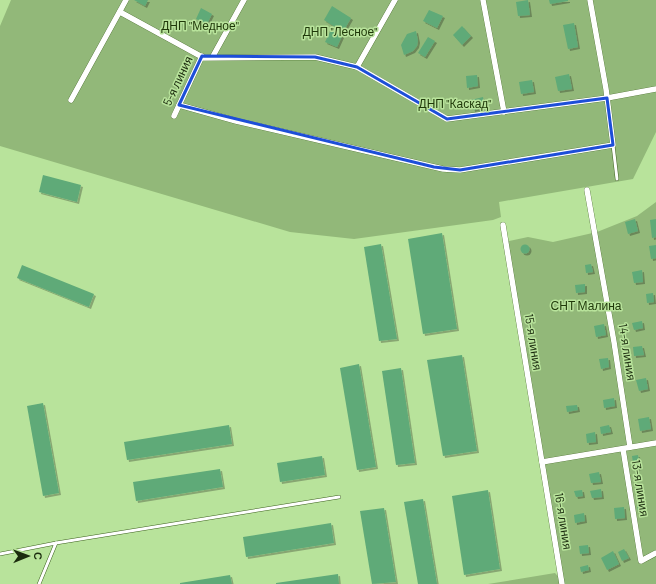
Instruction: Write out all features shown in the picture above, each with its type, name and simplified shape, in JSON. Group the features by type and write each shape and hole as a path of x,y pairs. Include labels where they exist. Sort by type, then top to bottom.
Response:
{"street":[{"path":"71,100 126,0"},
{"path":"213,56 244,0"},
{"path":"357,66 395,0"},
{"path":"483,0 504,112"},
{"path":"179,105 236,121 442,169 460,170 613,145 607,98 590,0"},
{"path":"120,12 202,56 213,56 223,59 315,57 357,66 447,119 607,98 656,89"},
{"name":"5-я линия","path":"174,116 202,56"},
{"name":"14-я линия","path":"587,190 614,342 630,447"},
{"name":"15-я линия","path":"503,225 542,462"},
{"path":"542,462 656,443"},
{"name":"13-я линия","path":"623,449 641,561 656,553"},
{"name":"16-я линия","path":"542,462 562,584"}],"lane":[{"path":"613,145 617,178"},
{"path":"0,554 56,543 339,497"},
{"path":"39,584 56,543"}],"highlighted area":[{"path":"202,56 315,57 357,67 447,119 607,98 613,145 460,170 434,167 179,105"}],"green space":[{"name":"ДНП \"Каскад\"","path":"11,0 656,0 656,132 633,179 499,202 501,217 493,220 354,239 290,232 0,146 0,26"},
{"name":"СНТ Малина","path":"656,202 656,584 488,584 555,573 561,580 505,242 528,237 553,242 597,232 637,216"}],"building":[{"path":"134,0 148,0 145,6"},
{"path":"528,0 530,15 518,16 516,2"},
{"path":"549,0 568,0 568,1 550,4"},
{"path":"332,6 351,18 343,32 324,20"},
{"path":"201,8 212,14 207,24 196,19"},
{"path":"429,10 443,16 437,28 423,21"},
{"path":"574,23 578,47 568,49 563,25"},
{"path":"462,26 471,36 462,45 453,35"},
{"path":"331,30 342,36 337,47 325,42"},
{"path":"416,31 418,41 417,46 413,51 404,55 401,45 407,34"},
{"path":"428,37 435,41 425,57 418,53"},
{"path":"569,74 572,89 558,91 555,77"},
{"path":"477,75 478,86 467,88 466,76"},
{"path":"532,80 534,92 521,94 519,82"},
{"path":"483,97 485,107 473,110 471,100"},
{"path":"43,175 81,185 77,202 39,192"},
{"path":"635,219 638,231 628,234 625,222"},
{"path":"656,219 656,237 652,238 650,220"},
{"path":"442,233 457,329 423,334 408,239"},
{"path":"381,244 397,339 379,341 364,247"},
{"path":"525,244 530,249 525,254 520,249"},
{"path":"656,245 656,258 651,259 649,246"},
{"path":"591,264 593,272 586,273 585,265"},
{"path":"22,265 94,294 89,307 17,278"},
{"path":"642,270 643,282 634,283 632,272"},
{"path":"585,284 585,292 576,293 575,285"},
{"path":"653,293 654,302 647,303 646,294"},
{"path":"642,321 643,328 634,330 632,323"},
{"path":"604,324 606,335 596,337 594,326"},
{"path":"642,346 644,355 634,356 633,347"},
{"path":"462,355 477,451 443,456 427,360"},
{"path":"608,358 609,367 601,369 599,359"},
{"path":"359,364 376,467 357,470 340,368"},
{"path":"401,368 415,463 396,465 382,371"},
{"path":"646,378 648,389 639,391 636,380"},
{"path":"614,398 615,406 604,408 603,400"},
{"path":"43,403 59,493 43,496 27,406"},
{"path":"577,405 578,410 567,412 566,406"},
{"path":"649,417 651,429 640,431 638,419"},
{"path":"229,425 232,444 127,460 124,442"},
{"path":"609,425 611,432 601,434 600,427"},
{"path":"595,432 596,442 587,443 586,434"},
{"path":"638,455 640,468 634,469 632,456"},
{"path":"322,456 325,475 280,482 277,463"},
{"path":"220,469 223,487 136,501 133,482"},
{"path":"599,472 601,482 591,483 589,474"},
{"path":"601,489 602,497 592,498 590,491"},
{"path":"488,490 500,569 464,575 452,496"},
{"path":"582,490 583,496 576,497 574,491"},
{"path":"423,499 437,584 418,584 404,502"},
{"path":"644,504 645,511 638,512 637,505"},
{"path":"624,507 625,518 615,519 614,508"},
{"path":"384,508 396,582 372,584 360,511"},
{"path":"584,513 585,521 575,523 574,515"},
{"path":"331,523 334,543 246,557 243,537"},
{"path":"588,545 589,553 580,554 579,546"},
{"path":"624,549 629,558 622,561 618,552"},
{"path":"613,551 619,564 607,570 601,558"},
{"path":"588,565 589,570 581,572 580,567"},
{"path":"338,574 339,584 276,584 276,583"},
{"path":"230,575 232,584 180,584 180,583"}],"park label":[{"name":"ДНП \"Медное\"","path":"200,26"},
{"name":"ДНП \"Лесное\"","path":"340,32"}]}
